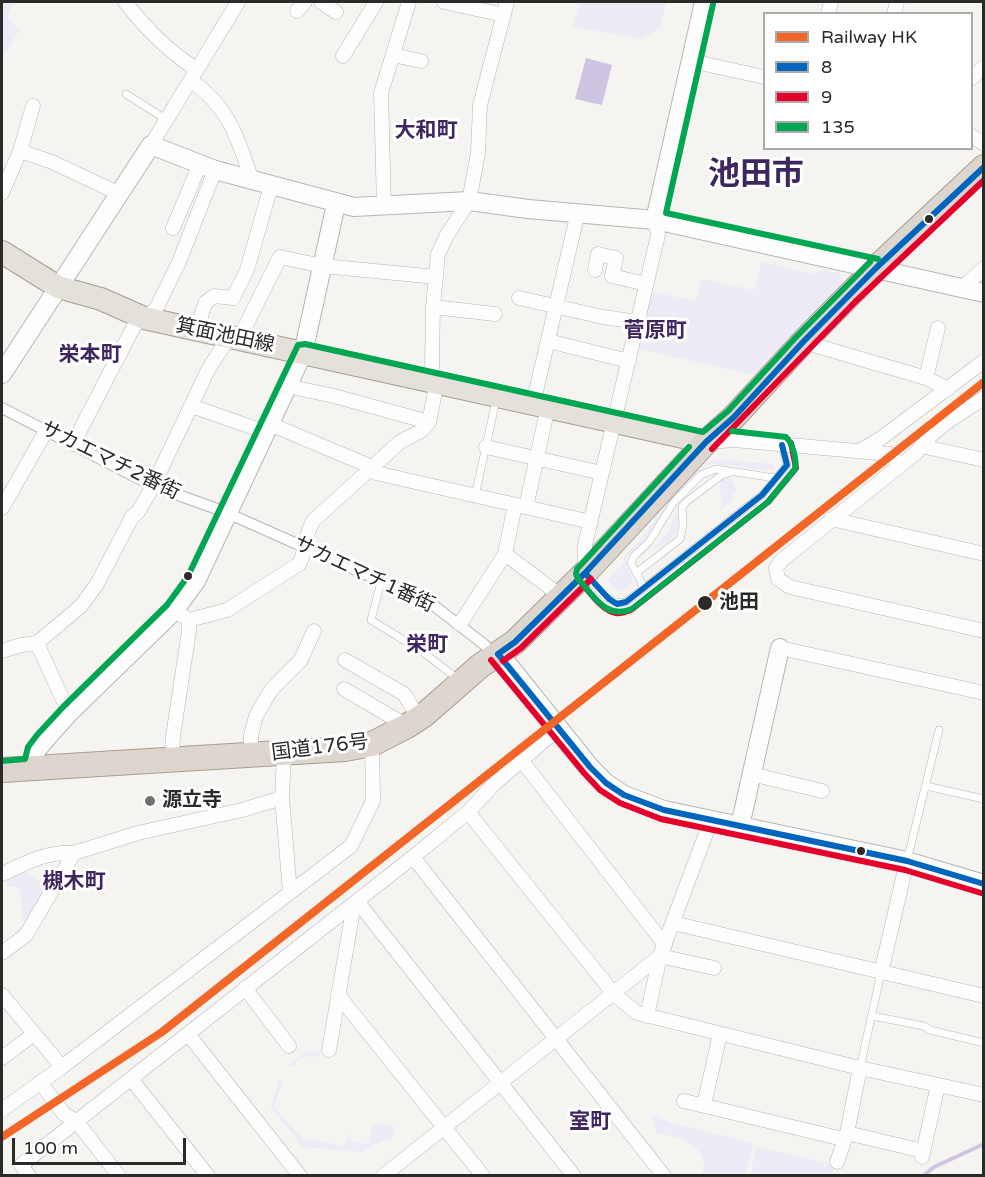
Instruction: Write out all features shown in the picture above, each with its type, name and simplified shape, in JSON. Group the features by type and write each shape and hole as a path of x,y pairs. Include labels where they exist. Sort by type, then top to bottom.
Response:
{"highway":[{"name":"国道176号","path":"2,770 345,749 372,744 413,722 461,682 492,650 515,642 585,573 706,442 734,417 876,268 984,167"}],"main road":[{"name":"箕面池田線","path":"2,252 58,287 101,299 144,318 434,382 540,410 614,422 706,442"}],"street":[{"path":"126,2 155,38 194,76 227,115 252,180"},
{"path":"2,374 167,120 238,2"},
{"path":"321,2 336,12"},
{"path":"343,56 376,2"},
{"path":"384,206 381,93 410,2"},
{"path":"181,615 227,610 299,564 303,557 308,529 314,520 400,442 422,430 429,422 435,392 432,364 433,307 438,254 469,201 478,153 480,105 506,8 444,2"},
{"path":"585,573 585,546 658,235 655,220 704,2"},
{"path":"393,55 422,61"},
{"path":"691,61 763,77"},
{"path":"2,193 5,178 20,151 33,106"},
{"path":"151,145 208,167 336,204 354,207 469,201 528,209 655,220 984,293"},
{"path":"20,151 52,162 120,194"},
{"path":"189,237 170,227 208,167"},
{"path":"73,444 134,326 156,309 189,237 208,167"},
{"path":"197,330 205,303 214,296 232,298 248,270 272,186"},
{"path":"32,768 36,752 69,713 181,615 303,353 336,204"},
{"path":"460,624 505,554 537,458 548,341 578,212"},
{"path":"595,270 598,254 616,258 612,276 646,284"},
{"path":"2,651 37,643 81,606 97,584 132,517 138,512 153,486 208,370 223,346 243,331 280,257 323,266 436,277"},
{"path":"963,287 984,268"},
{"path":"519,298 638,322"},
{"path":"433,307 495,314"},
{"path":"926,378 938,328"},
{"path":"548,341 629,361"},
{"path":"803,342 926,378 948,389"},
{"path":"859,451 984,361"},
{"path":"287,387 324,394 429,422"},
{"path":"984,398 959,414 917,452 782,560 776,568 778,579 790,587 984,631"},
{"path":"191,406 268,428 376,473 591,522"},
{"name":"サカエマチ2番街","path":"2,408 153,486 220,510"},
{"path":"2,508 46,431"},
{"path":"706,442 734,440 890,454 900,465"},
{"path":"921,446 984,460"},
{"path":"486,447 602,473"},
{"name":"サカエマチ1番街","path":"234,516 432,604 492,650"},
{"path":"831,519 984,554"},
{"path":"505,554 561,596"},
{"path":"172,760 172,736 189,631 181,615"},
{"path":"251,755 251,735 256,716 271,690 300,661 314,631"},
{"path":"37,643 69,713"},
{"path":"740,826 780,648 984,693"},
{"path":"492,650 560,727 590,767 606,783 624,795 664,810 907,861 984,884"},
{"path":"345,660 405,694 413,722"},
{"path":"344,689 413,722"},
{"path":"29,1176 21,1165 132,1080 468,812 494,784 560,727"},
{"path":"2,1110 62,1067 351,846 373,801 372,744"},
{"path":"284,754 282,798 290,892"},
{"path":"522,760 662,951 714,968"},
{"path":"751,774 822,791"},
{"path":"2,874 39,857 57,852 74,853 138,833 242,810 282,798"},
{"path":"468,812 614,994 638,1013 861,1068 984,1095"},
{"path":"647,1016 662,951 711,820"},
{"path":"2,953 26,934 74,853"},
{"path":"413,856 664,1176"},
{"path":"881,973 907,861"},
{"path":"328,1050 356,902"},
{"path":"356,902 574,1176"},
{"path":"673,923 984,996"},
{"path":"387,1174 614,994 662,951"},
{"path":"245,988 289,1046"},
{"path":"2,995 62,1067"},
{"path":"338,995 483,1176"},
{"path":"2,1058 34,1034"},
{"path":"704,1105 720,1034"},
{"path":"188,1035 300,1176"},
{"path":"837,1162 861,1068"},
{"path":"132,1080 208,1176"},
{"path":"40,1082 64,1113 77,1122 119,1176"},
{"path":"684,1101 922,1154 938,1085"}],"lane":[{"path":"126,94 167,120"},
{"path":"475,496 495,405"},
{"path":"585,573 609,599 617,604 626,602 762,495 787,465 782,445"},
{"path":"643,588 631,563 634,556 649,542 674,502 701,475 716,469 776,478"},
{"path":"636,573 680,539 683,526 682,507 686,502 722,475 732,472"},
{"path":"381,582 371,620 423,652 461,682"},
{"path":"907,861 939,730"},
{"path":"926,786 984,799"},
{"path":"861,1068 881,973"},
{"path":"872,1016 924,1026 984,1043"}],"shaded area":[{"path":"2,2 13,2 7,16 19,31 2,55"},
{"path":"580,2 666,2 660,28 641,39 573,27"},
{"path":"586,58 612,65 602,105 575,99"},
{"path":"762,262 815,274 824,270 840,273 842,283 754,375 635,348 648,291 696,301 702,279 754,290"},
{"path":"717,459 772,464 776,469 708,465 674,499 646,539 627,557 627,567 634,581 623,590 614,587 607,580 622,565 625,555 643,536 670,498 699,469"},
{"path":"726,477 733,479 732,483 737,490 731,495 734,499 719,511 722,501 720,485"},
{"path":"675,513 677,513 678,520 677,530 672,538 658,549 655,547 670,529"},
{"path":"24,871 48,887 24,926 19,887 7,887 6,881"},
{"path":"307,1051 319,1053 320,1057 309,1056 297,1059 295,1066 289,1067 289,1064"},
{"path":"279,1079 282,1081 274,1107 302,1138 344,1146 349,1134 351,1135 350,1141 368,1144 373,1124 376,1123 395,1128 391,1141 381,1141 363,1152 303,1147 271,1108"},
{"path":"651,1113 669,1122 753,1143 746,1175 702,1175 704,1165 698,1150 675,1137 657,1133"},
{"path":"756,1147 833,1164 831,1175 750,1176"}],"waterway":[{"path":"923,1176 934,1167 984,1144"}],"rail line":[{"name":"HK","path":"2,1137 162,1032 984,382"}],"transit line":[{"name":"135","path":"713,4 666,213 878,259"},
{"name":"8","path":"498,654 515,642 585,573 706,442 734,417 876,268 984,167"},
{"name":"9","path":"712,449 855,302 984,180"},
{"name":"135","path":"2,761 25,759 28,747 37,735 167,605 188,576 298,345 305,344 703,432 728,411 870,262"},
{"name":"135","path":"689,447 577,569 578,579 595,599 608,609 623,612 632,609 768,502 795,469 794,452 786,437 732,431"},
{"name":"9","path":"578,579 600,604 610,611 620,613 631,610 768,502 796,468 791,443"},
{"name":"8","path":"585,573 609,599 617,604 626,602 762,495 787,465 782,445"},
{"name":"9","path":"503,661 521,648 591,579"},
{"name":"8","path":"498,654 590,767 606,783 624,795 664,810 907,861 984,884"},
{"name":"9","path":"491,660 584,773 600,790 620,803 661,819 905,870 981,893"}],"place":[{"name":"池田","path":"705,603"},
{"name":"源立寺","path":"150,801"}],"district":[{"name":"大和町","path":"426,131"},
{"name":"池田市","path":"756,176"},
{"name":"菅原町","path":"655,331"},
{"name":"栄本町","path":"90,355"},
{"name":"栄町","path":"427,645"},
{"name":"槻木町","path":"74,882"},
{"name":"室町","path":"590,1122"}]}
